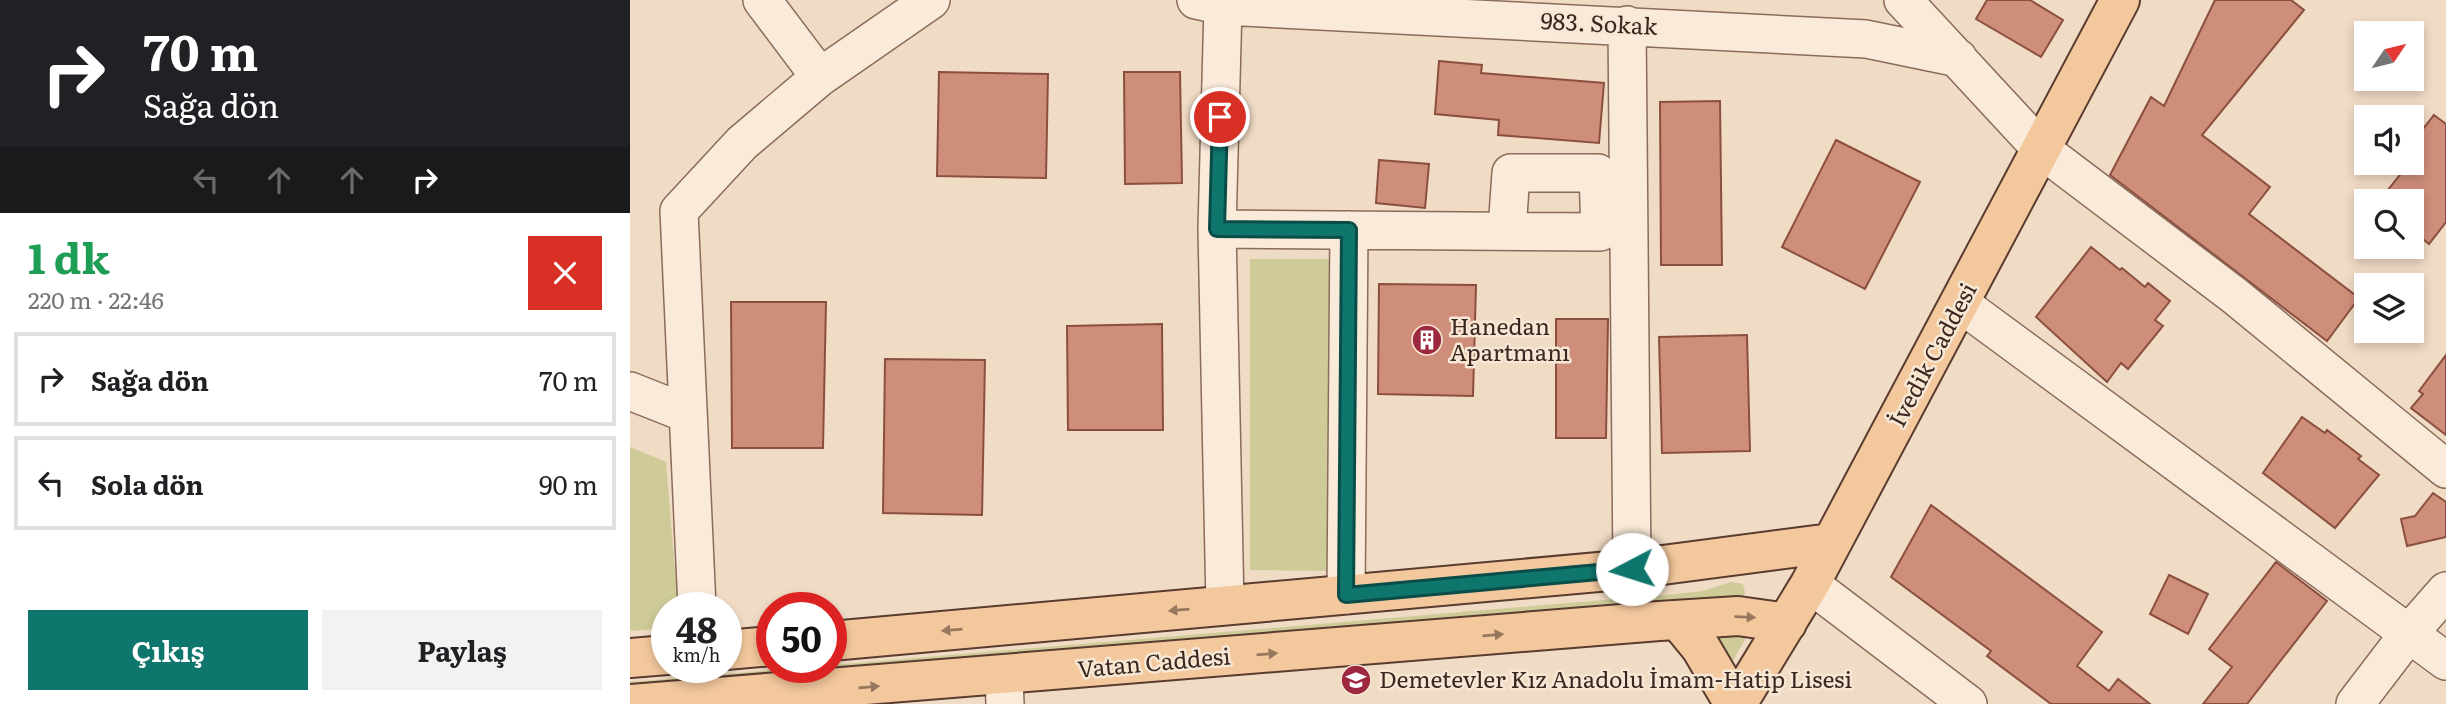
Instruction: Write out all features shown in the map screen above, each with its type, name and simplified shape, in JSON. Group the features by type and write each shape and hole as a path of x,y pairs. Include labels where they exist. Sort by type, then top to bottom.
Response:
{"main road":[{"name":"İvedik Caddesi","path":"1736,704 1810,584 2120,0"},
{"path":"847,639 1632,569 1831,542"},
{"name":"Vatan Caddesi","path":"630,704 1004,690 1678,620 1738,616 1787,623"},
{"path":"1678,620 1701,648 1736,704"},
{"path":"630,659 651,657"}],"street":[{"path":"762,0 820,77"},
{"path":"696,592 678,211 742,143 820,77 931,0"},
{"path":"1903,0 2042,150 2235,296 2446,469"},
{"path":"1209,3 1226,606"},
{"name":"983. Sokak","path":"1209,3 1866,39 1958,58"},
{"path":"1627,25 1632,569"},
{"path":"1217,229 1507,230"},
{"path":"1346,595 1349,230"},
{"path":"1961,304 2446,661"},
{"path":"630,391 688,414"},
{"path":"1810,584 1968,704"},
{"path":"2355,704 2410,632 2446,591"}],"shaded area":[{"path":"1250,259 1336,259 1335,571 1250,570"},
{"path":"630,447 666,462 677,592 651,592 651,629 630,631"},
{"path":"1731,582 1743,584 1745,593 1742,598 847,672 847,664 1703,591"},
{"path":"1712,635 1747,636 1731,664"},
{"path":"756,671 756,680 742,681 742,673"},
{"path":"651,680 651,683 715,683 630,690 630,682"}],"building":[{"path":"1987,0 2030,0 2063,20 2041,57 1976,19"},
{"path":"2215,0 2291,0 2304,10 2202,135 2270,187 2249,214 2354,294 2354,305 2327,341 2110,175 2151,97 2164,106"},
{"path":"1439,61 1482,65 1481,73 1604,83 1599,143 1498,135 1499,120 1435,114"},
{"path":"939,72 1048,74 1046,178 937,176"},
{"path":"1124,72 1180,72 1182,183 1125,184"},
{"path":"1720,101 1722,265 1661,265 1660,102"},
{"path":"2434,115 2446,124 2446,222 2429,244 2424,240 2424,189 2389,189 2400,175 2424,175 2424,128"},
{"path":"1836,140 1920,182 1865,289 1782,247"},
{"path":"1379,160 1429,164 1425,208 1376,203"},
{"path":"2091,247 2120,270 2122,268 2145,287 2148,283 2170,301 2155,320 2163,326 2128,369 2121,363 2107,382 2036,317"},
{"name":"Hanedan Apartmanı","path":"1379,284 1476,285 1473,396 1378,394"},
{"path":"731,302 826,302 823,448 732,448"},
{"path":"1556,319 1608,319 1606,438 1556,438"},
{"path":"1162,324 1163,430 1068,430 1067,326"},
{"path":"1747,335 1750,451 1662,453 1659,337"},
{"path":"2446,355 2446,435 2411,408 2423,394 2419,391"},
{"path":"885,359 985,360 982,515 883,513"},
{"path":"2302,417 2325,433 2327,430 2361,456 2358,459 2379,475 2335,528 2263,473"},
{"path":"2433,493 2446,502 2446,537 2407,546 2401,519 2415,516"},
{"path":"1931,505 2102,632 2077,666 2109,691 2118,679 2150,704 2051,704 1987,656 1991,651 1891,577"},
{"path":"2276,562 2327,601 2247,704 2203,704 2232,667 2209,649"},
{"path":"2169,575 2208,594 2188,634 2150,614"}],"place":[{"name":"Hanedan Apartmanı","path":"1427,340"},
{"name":"Demetevler Kız Anadolu İmam-Hatip Lisesi","path":"1356,680"}],"route":[{"path":"1220,117 1217,229 1349,230 1346,595 1632,569"}]}
